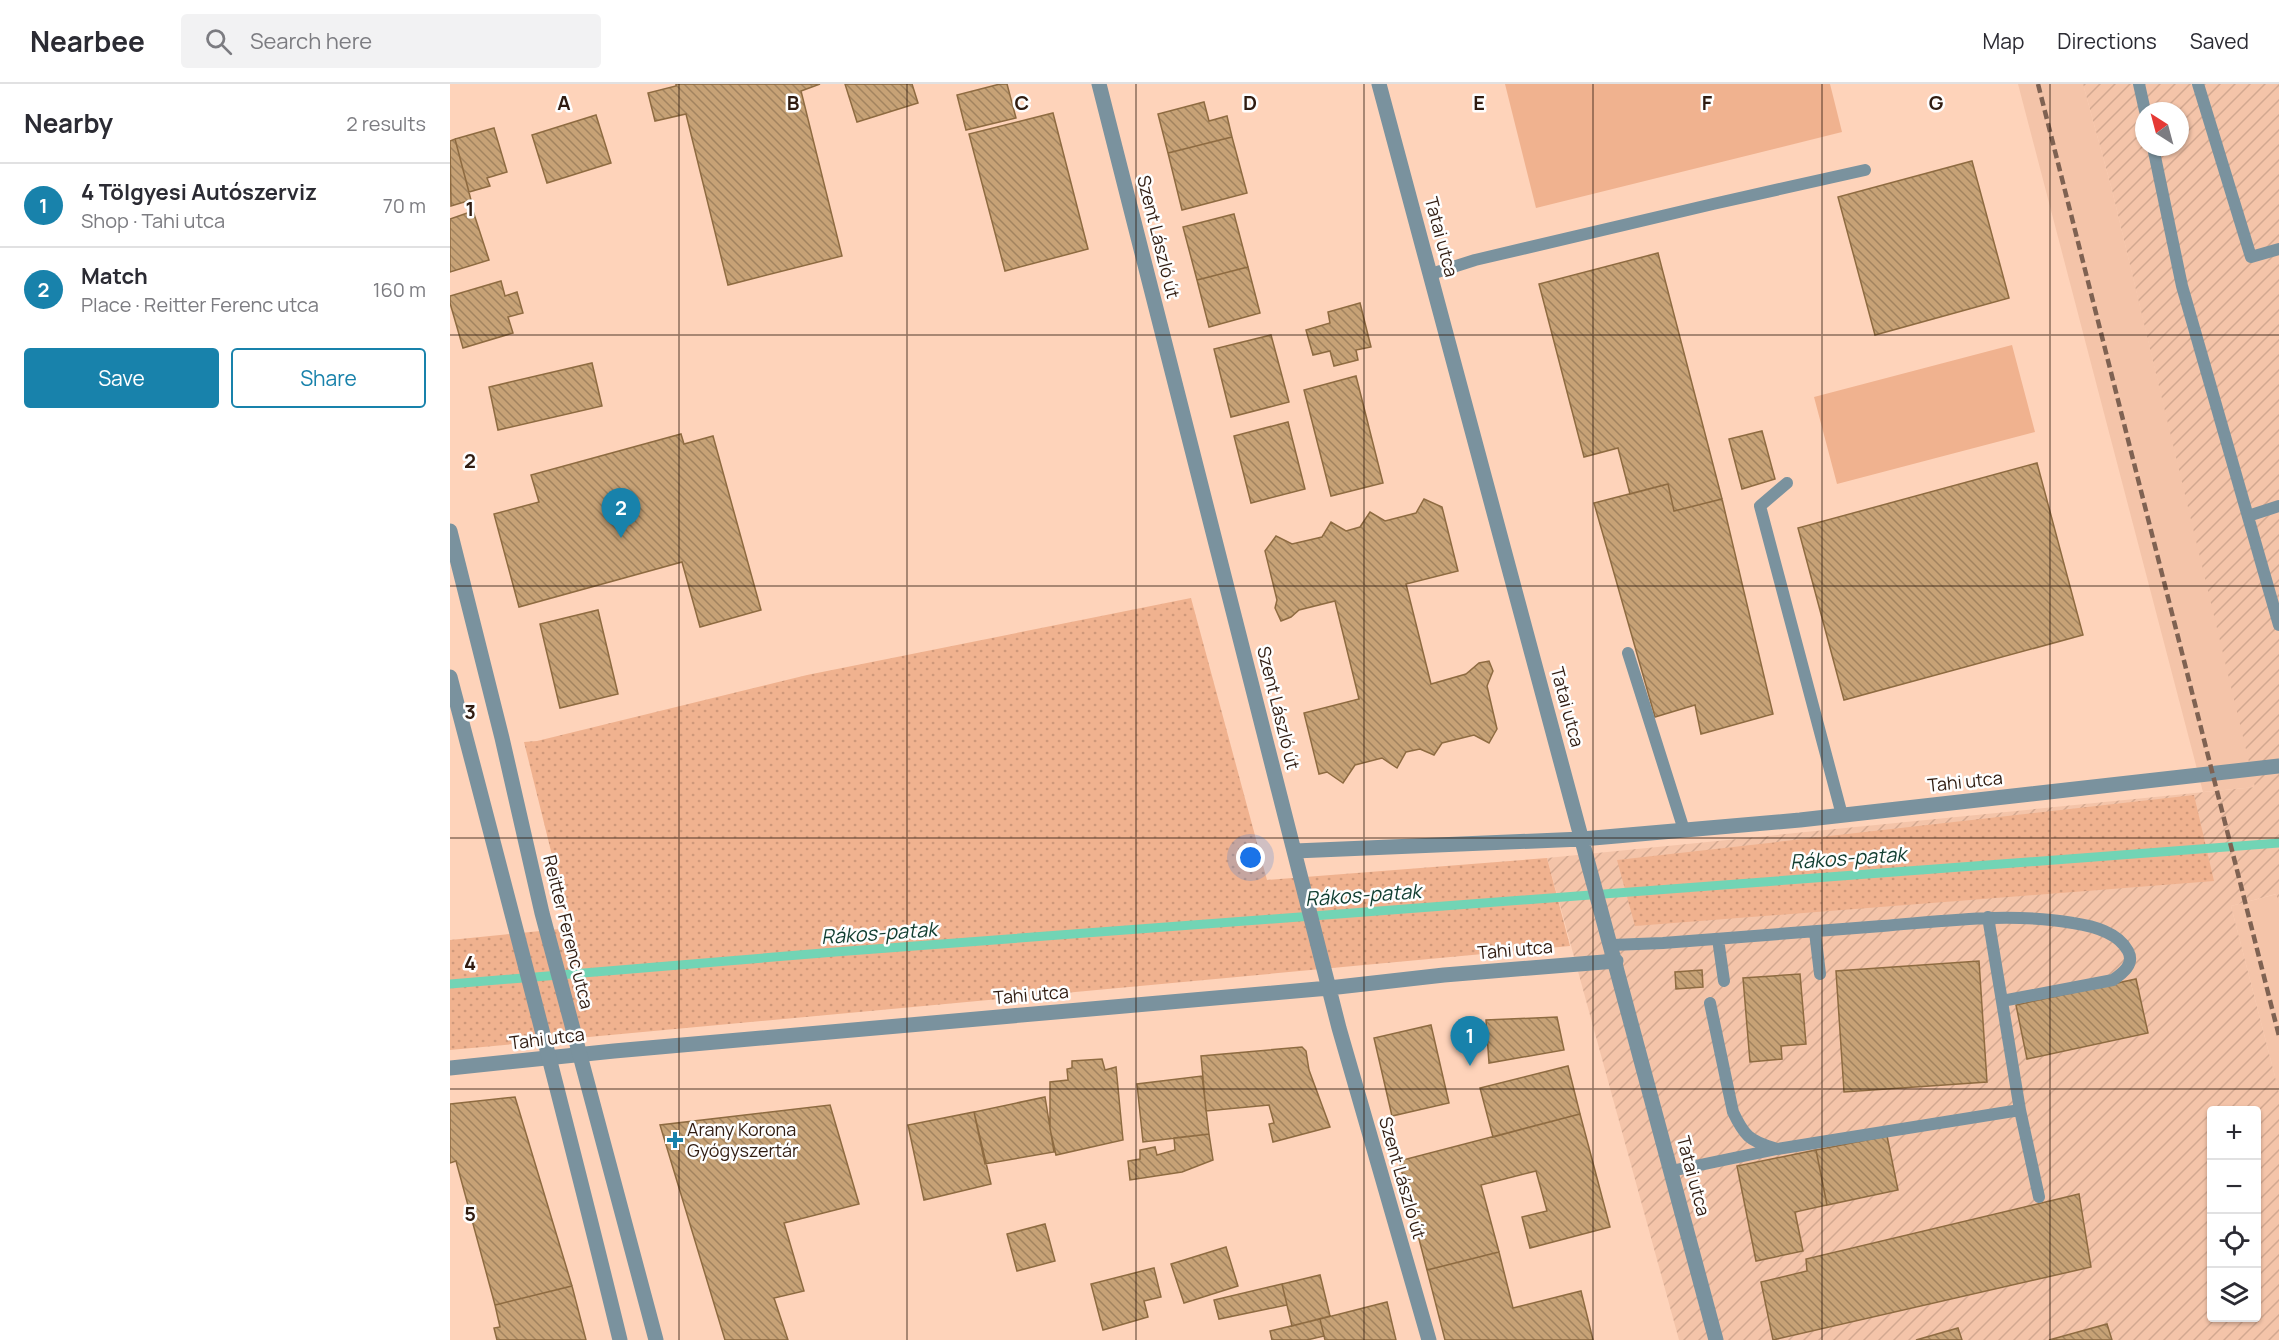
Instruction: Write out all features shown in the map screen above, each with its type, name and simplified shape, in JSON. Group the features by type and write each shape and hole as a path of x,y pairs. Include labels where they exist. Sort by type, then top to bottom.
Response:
{"street":[{"name":"Szent László út","path":"1099,84 1342,1039 1429,1340"},
{"name":"Tatai utca","path":"1379,84 1716,1340"},
{"name":"Reitter Ferenc utca","path":"450,531 502,738 542,913 571,1024 591,1088 656,1340"},
{"path":"450,677 550,1058 620,1340"},
{"name":"Tahi utca","path":"1295,851 1581,839 1842,815 2279,766"},
{"name":"Tahi utca","path":"450,1068 1616,961"}],"lane":[{"path":"2139,84 2143,102"},
{"path":"2198,84 2251,257 2279,249"},
{"path":"2155,156 2182,286 2248,516 2274,591 2279,625"},
{"path":"1431,274 1475,260 1865,170"},
{"path":"1787,483 1760,506 1842,815"},
{"path":"2248,516 2279,506"},
{"path":"1628,653 1684,830"},
{"path":"1610,939 1718,939 1988,917 2071,922 2090,926 2113,936 2126,948 2130,956 2130,964 2114,980 2002,1001"},
{"path":"1988,917 2020,1110 2039,1197"},
{"path":"1815,932 1820,974"},
{"path":"1718,939 1724,981"},
{"path":"1710,1003 1733,1112 1748,1138 1777,1149"},
{"path":"1671,1171 1777,1149 2020,1110"}],"shaded area":[{"path":"1505,84 1830,84 1842,132 1536,208"},
{"path":"2018,84 2083,84 2112,190 2256,787 2203,792"},
{"path":"2083,84 2279,84 2279,903 2276,894 2231,906 2279,1092 2279,1340 1679,1340 1547,858 2255,787 2112,190"},
{"path":"2012,345 2035,432 1837,484 1814,397"},
{"path":"1191,598 1267,880 1547,858 1570,946 450,1050 450,940 570,928 524,742 537,741 807,675"},
{"path":"2194,795 2214,881 1635,926 1617,860"},
{"path":"2277,894 2279,903 2279,1092 2231,906"}],"building":[{"path":"676,84 820,84 801,91 842,256 728,285 686,114 655,121 648,93 676,86"},
{"path":"845,84 912,84 918,103 857,122"},
{"path":"1007,84 1016,118 966,130 957,95"},
{"path":"1204,102 1209,121 1227,116 1232,137 1168,153 1158,114"},
{"path":"1053,113 1088,249 1005,271 969,134"},
{"path":"596,115 611,163 547,183 532,135"},
{"path":"494,128 507,172 487,178 490,186 469,192 455,139"},
{"path":"1232,137 1247,193 1182,210 1168,153"},
{"path":"455,139 471,200 451,206 450,141"},
{"path":"1972,161 2009,298 1875,335 1838,197"},
{"path":"473,211 489,260 450,272 450,219"},
{"path":"1234,214 1248,267 1197,280 1183,227"},
{"path":"1658,253 1722,499 1674,511 1668,484 1630,494 1618,448 1584,457 1539,284"},
{"path":"1248,267 1260,313 1209,327 1197,280"},
{"path":"501,281 505,296 517,292 523,313 508,317 513,333 463,348 450,296"},
{"path":"1360,303 1371,347 1356,350 1358,360 1334,366 1330,351 1313,355 1306,330 1330,323 1328,312"},
{"path":"1271,335 1289,402 1231,417 1214,349"},
{"path":"592,363 602,406 498,430 489,387"},
{"path":"1356,376 1383,483 1331,496 1304,390"},
{"path":"1288,422 1305,489 1251,503 1234,436"},
{"path":"1762,431 1775,479 1742,489 1729,439"},
{"path":"681,434 684,444 713,436 761,610 700,627 682,562 519,607 494,514 539,502 531,475"},
{"path":"2037,463 2083,635 1844,700 1798,528"},
{"path":"1668,484 1674,511 1722,499 1773,714 1701,734 1695,705 1655,717 1594,503"},
{"path":"1424,499 1442,507 1458,571 1406,584 1431,684 1466,674 1479,663 1489,661 1493,671 1487,686 1497,729 1489,743 1474,735 1442,743 1434,755 1420,749 1406,752 1397,768 1382,758 1355,765 1343,783 1327,772 1319,774 1304,713 1359,699 1335,601 1299,610 1291,617 1281,621 1275,608 1277,600 1265,551 1276,536 1292,544 1322,537 1331,522 1346,531 1360,527 1370,512 1385,521 1416,513"},
{"path":"598,610 618,694 560,708 540,624"},
{"path":"1979,961 1987,1082 1844,1092 1836,971"},
{"path":"1702,970 1703,987 1676,989 1675,972"},
{"path":"1800,974 1806,1044 1781,1046 1782,1059 1750,1062 1743,978"},
{"path":"2136,979 2148,1033 2027,1059 2016,1005"},
{"path":"1557,1017 1564,1050 1489,1063 1486,1020"},
{"path":"1431,1025 1449,1103 1392,1116 1374,1038"},
{"path":"1302,1047 1306,1051 1309,1070 1330,1127 1273,1142 1269,1124 1274,1123 1269,1105 1206,1111 1201,1056"},
{"path":"1102,1059 1105,1070 1116,1067 1123,1140 1056,1155 1050,1129 1050,1082 1068,1080 1067,1069 1072,1068 1072,1061"},
{"path":"1568,1066 1580,1114 1493,1137 1480,1088"},
{"path":"1202,1076 1209,1134 1143,1142 1137,1084"},
{"path":"515,1097 572,1286 495,1305 456,1161 450,1163 450,1104"},
{"path":"1045,1097 1054,1152 985,1164 974,1112"},
{"path":"830,1105 859,1204 784,1223 804,1291 774,1298 788,1340 725,1340 660,1125"},
{"path":"974,1112 991,1184 924,1200 908,1125"},
{"path":"1580,1114 1610,1227 1530,1248 1522,1217 1547,1211 1536,1171 1481,1185 1499,1252 1427,1270 1399,1161"},
{"path":"1209,1134 1213,1160 1182,1172 1130,1180 1128,1161 1140,1159 1140,1150 1155,1147 1157,1155 1175,1150 1174,1138"},
{"path":"1887,1136 1898,1190 1827,1205 1816,1150"},
{"path":"1816,1150 1827,1205 1795,1212 1803,1251 1756,1261 1737,1166"},
{"path":"2079,1194 2091,1267 1773,1340 1761,1282 1807,1271 1806,1259"},
{"path":"1045,1224 1055,1261 1017,1271 1007,1234"},
{"path":"1226,1247 1238,1286 1184,1303 1171,1264"},
{"path":"1499,1252 1513,1308 1581,1291 1593,1340 1445,1340 1427,1270"},
{"path":"1154,1268 1161,1297 1144,1301 1148,1317 1103,1330 1091,1284"},
{"path":"1320,1275 1330,1316 1292,1326 1282,1284"},
{"path":"1282,1284 1287,1305 1219,1319 1214,1300"},
{"path":"572,1286 586,1340 497,1340 494,1328 500,1327 495,1305"},
{"path":"1387,1302 1396,1340 1325,1340 1320,1319"},
{"path":"1320,1319 1324,1336 1307,1340 1272,1340 1270,1331"},
{"path":"2107,1324 2112,1340 2049,1340"},
{"path":"1958,1328 1962,1340 1916,1340"}],"waterway":[{"name":"Rákos-patak","path":"450,984 835,952 2279,843"}],"railway":[{"path":"2038,84 2279,1036"}],"place":[{"name":"Match","path":"621,538"},
{"name":"4 Tölgyesi Autószerviz","path":"1470,1066"},
{"name":"Arany Korona Gyógyszertár","path":"675,1140"}]}
